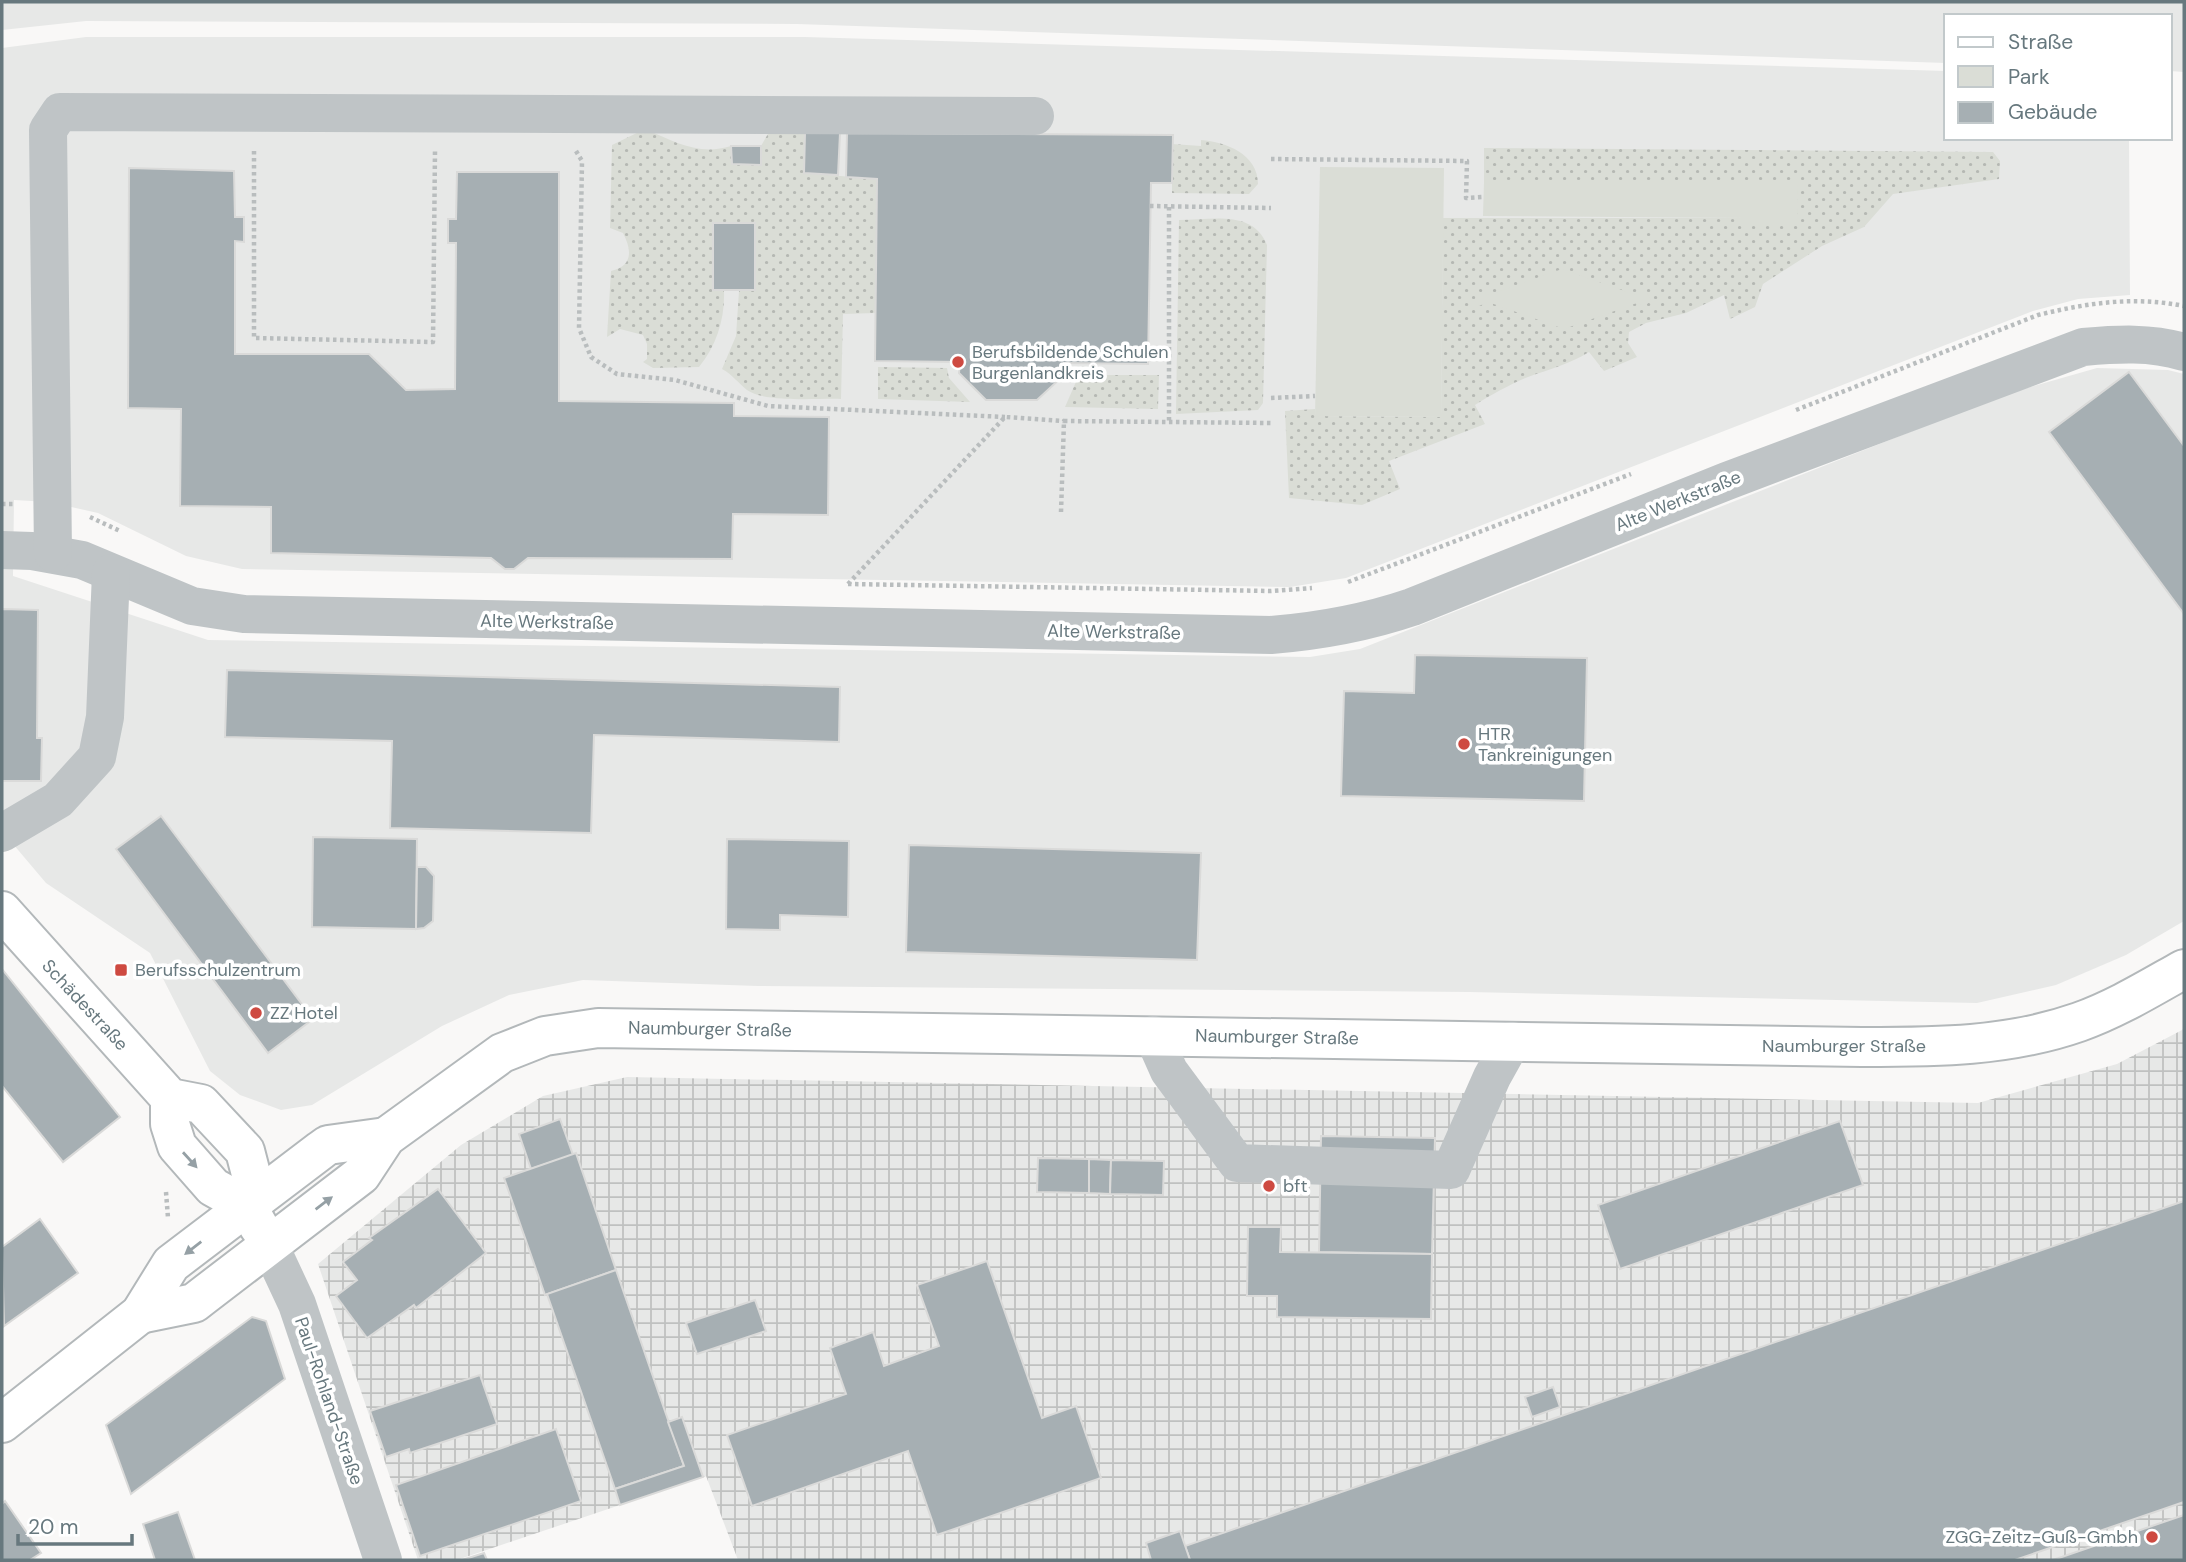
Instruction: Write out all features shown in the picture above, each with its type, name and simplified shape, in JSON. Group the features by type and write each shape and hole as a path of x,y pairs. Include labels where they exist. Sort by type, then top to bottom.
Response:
{"main road":[{"name":"Schädestraße","path":"2,911 170,1098"},
{"name":"Naumburger Straße","path":"139,1314 194,1303 361,1175 386,1137 502,1053 524,1042 567,1031 598,1028 1862,1047 2000,1042 2079,1022 2118,1006 2184,969"},
{"path":"247,1206 252,1178 245,1151 201,1104 170,1098 170,1124 177,1146 213,1187 247,1206 269,1244"},
{"name":"Naumburger Straße","path":"2,1423 139,1314 171,1265 328,1145 386,1137"}],"street":[{"path":"53,553 48,130 60,112 1035,116"},
{"name":"Alte Werkstraße","path":"2,550 53,553 192,606 257,615 1271,635 1323,631 1373,620 1412,607 1727,481 2083,347 2125,344 2164,346 2184,352"},
{"path":"2,833 58,800 97,757 105,717 111,573"},
{"path":"1153,1035 1169,1072 1237,1163 1451,1170 1492,1077 1512,1041"},
{"name":"Paul-Rohland-Straße","path":"269,1244 297,1304 383,1560"}],"path":[{"path":"254,141 254,338 433,342 435,151 449,151"},
{"path":"564,150 576,151 582,161 579,328 591,357 617,374 675,380 768,406 1064,421 1271,423"},
{"path":"1271,159 1467,161 1466,198 1483,197"},
{"path":"1150,206 1271,208"},
{"path":"1169,207 1169,423"},
{"path":"1787,414 2038,315 2079,304 2130,300 2184,306"},
{"path":"1271,398 1315,396"},
{"path":"1005,417 847,584 1244,591 1315,588"},
{"path":"1061,512 1064,421"},
{"path":"1339,584 1370,575 1635,472"},
{"path":"2,504 53,508 86,515 123,532"},
{"path":"165,1227 169,1217 165,1179 190,1161"}],"shaded area":[{"path":"2,2 2184,2 2184,72 2172,71 2172,14 1944,14 1944,63 797,24 86,21 2,30"},
{"path":"86,37 805,37 1944,71 1944,140 2129,140 2130,295 2078,299 2033,311 1346,578 1290,587 242,569 186,556 98,513 49,502 14,500 13,576 208,640 1310,657 1360,649 2006,394 2097,368 2168,370 2184,374 2184,921 2126,955 2056,985 1977,1003 1469,992 758,986 583,980 509,995 442,1026 312,1105 281,1110 240,1095 210,1071 150,953 46,883 2,831 2,48"},
{"path":"2184,1029 2184,1560 738,1560 706,1476 457,1560 418,1560 318,1264 461,1145 543,1096 627,1077 1978,1103 2117,1064"}],"green space":[{"path":"645,129 687,146 719,149 731,146 732,164 760,165 761,146 769,132 805,133 804,173 877,179 876,313 843,314 841,399 766,397 747,390 722,369 736,336 739,291 755,290 754,223 713,223 713,290 724,291 723,311 719,331 699,367 653,368 643,362 647,359 647,344 643,335 620,329 607,337 611,271 623,265 629,256 623,233 610,228 612,145"},
{"path":"1201,140 1230,147 1247,157 1257,174 1258,184 1249,194 1172,193 1172,144 1201,146"},
{"path":"1484,148 1993,152 2000,161 1999,179 1893,194 1864,227 1822,246 1763,284 1755,307 1730,319 1724,295 1686,313 1646,323 1629,332 1628,343 1637,357 1604,371 1589,352 1494,394 1475,405 1485,424 1389,461 1400,489 1362,505 1289,498 1285,411 1315,409 1315,416 1441,417 1443,218 1744,218 1745,222 1797,222 1797,182 1484,182"},
{"path":"1320,167 1444,168 1441,417 1315,416"},
{"path":"1484,182 1798,182 1797,222 1744,222 1744,218 1483,216"},
{"path":"1217,218 1241,221 1261,234 1267,245 1263,403 1258,410 1176,414 1179,220"},
{"path":"1562,269 1636,295 1647,293 1651,300 1645,306 1637,303 1564,329 1488,302 1479,306 1475,301 1477,291 1489,295"},
{"path":"878,367 947,368 949,378 970,402 878,399"},
{"path":"1079,375 1159,375 1158,409 1065,407"}],"building":[{"path":"805,133 840,133 838,175 804,173"},
{"path":"847,133 1173,135 1172,183 1151,183 1148,364 1064,363 1063,376 1037,400 986,400 959,373 960,362 875,361 877,179 846,177"},
{"path":"731,146 761,146 761,165 732,164"},
{"path":"129,168 234,171 235,217 244,217 244,242 235,241 235,354 369,354 406,390 455,389 456,243 448,243 448,219 456,219 457,172 559,172 559,401 734,403 734,416 829,417 828,515 733,514 732,559 528,558 514,569 505,569 491,558 271,553 271,507 180,506 181,409 128,408"},
{"path":"713,223 755,223 755,290 713,290"},
{"path":"2129,372 2184,446 2184,614 2049,432"},
{"path":"2,609 38,610 37,738 42,738 41,781 2,781"},
{"name":"HTR Tankreinigungen","path":"1415,655 1587,658 1584,801 1341,796 1344,691 1414,693"},
{"path":"227,670 840,687 839,742 594,735 591,833 390,828 392,741 225,737"},
{"path":"161,816 313,1019 268,1053 116,849"},
{"path":"313,837 417,839 416,929 312,927"},
{"path":"727,839 849,841 848,917 780,915 780,930 726,929"},
{"path":"909,845 1201,853 1197,960 906,952"},
{"path":"417,867 426,867 434,876 433,921 424,928 416,929"},
{"path":"2,969 120,1117 63,1162 2,1086"},
{"path":"560,1119 573,1155 531,1169 519,1134"},
{"path":"1840,1121 1863,1185 1620,1269 1598,1205"},
{"path":"1321,1136 1435,1138 1432,1254 1319,1252"},
{"path":"576,1153 616,1270 545,1295 504,1178"},
{"path":"1038,1158 1089,1159 1089,1193 1037,1192"},
{"path":"1089,1159 1111,1160 1110,1194 1089,1193"},
{"path":"1111,1160 1164,1161 1163,1195 1110,1194"},
{"path":"438,1189 486,1253 416,1308 414,1305 367,1338 336,1296 357,1280 343,1262 372,1240 369,1238"},
{"path":"2184,1201 2184,1502 2015,1560 1190,1560 1185,1546"},
{"path":"40,1219 78,1273 4,1326 2,1247"},
{"path":"1248,1227 1281,1227 1280,1252 1432,1254 1431,1319 1277,1317 1277,1296 1247,1296"},
{"path":"987,1261 1042,1418 1076,1406 1101,1478 937,1535 908,1451 752,1506 727,1435 846,1394 830,1348 873,1332 884,1366 939,1346 917,1285"},
{"path":"616,1270 684,1466 615,1489 547,1294"},
{"path":"755,1300 766,1331 697,1354 686,1323"},
{"path":"252,1317 266,1321 285,1379 131,1494 106,1425"},
{"path":"480,1375 497,1424 410,1453 409,1449 386,1457 370,1411"},
{"path":"1553,1387 1560,1407 1532,1417 1525,1397"},
{"path":"682,1417 703,1477 620,1505 615,1489 684,1466 668,1422"},
{"path":"556,1429 581,1501 420,1556 396,1485"},
{"path":"5,1501 41,1553 30,1560 2,1560 2,1504"},
{"path":"178,1512 195,1560 155,1560 143,1524"},
{"name":"ZGG-Zeitz-Guß-Gmbh","path":"2184,1515 2184,1560 2053,1560"},
{"path":"1180,1531 1190,1560 1151,1560 1146,1543"},
{"path":"484,1553 487,1560 462,1560"}],"place":[{"name":"Berufsbildende Schulen Burgenlandkreis","path":"958,362"},
{"name":"HTR Tankreinigungen","path":"1464,744"},
{"name":"Berufsschulzentrum","path":"121,970"},
{"name":"ZZ Hotel","path":"256,1013"},
{"name":"bft","path":"1269,1186"},
{"name":"ZGG-Zeitz-Guß-Gmbh","path":"2152,1537"}]}
